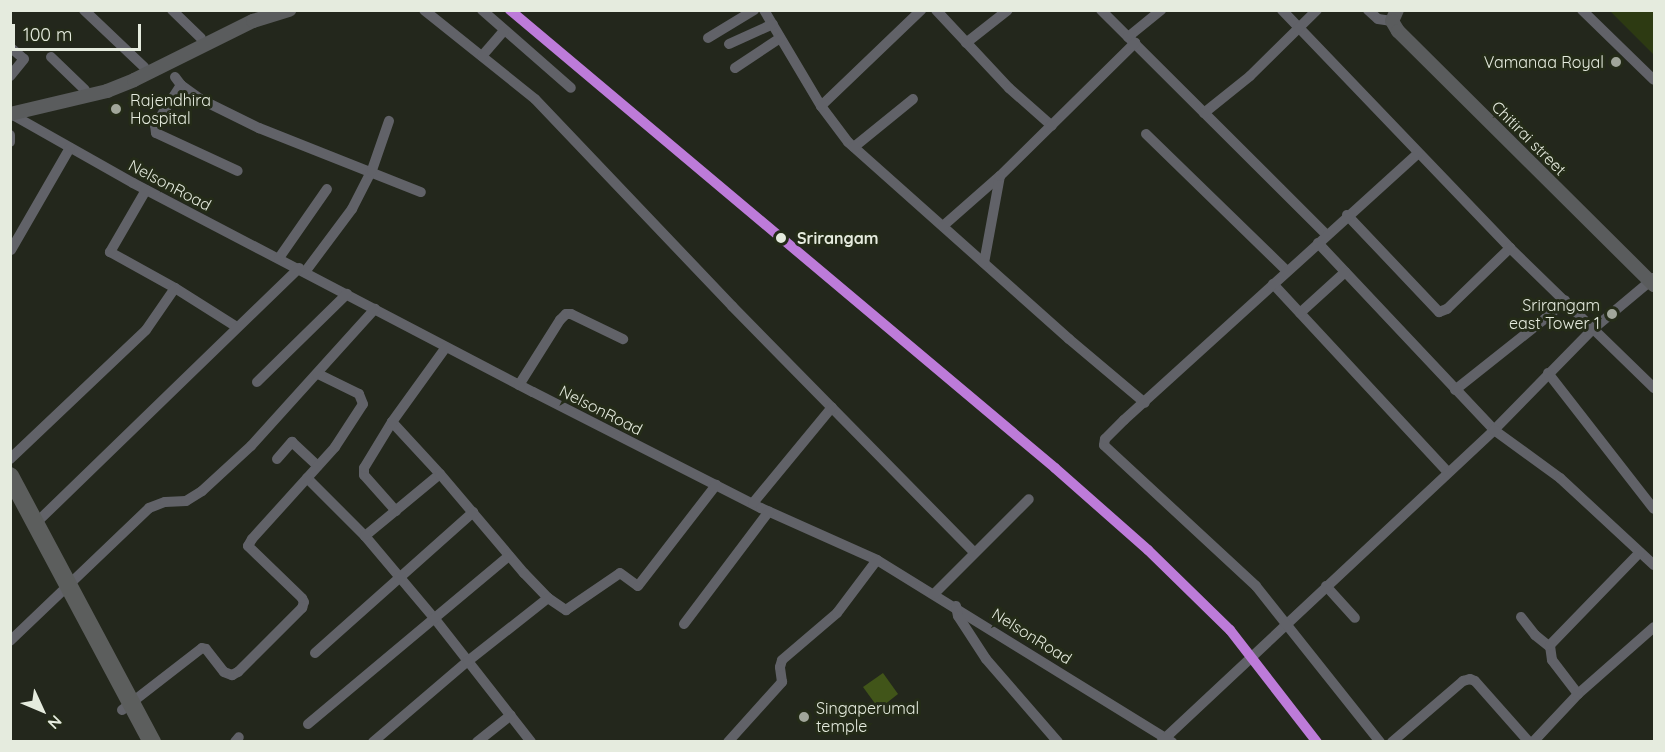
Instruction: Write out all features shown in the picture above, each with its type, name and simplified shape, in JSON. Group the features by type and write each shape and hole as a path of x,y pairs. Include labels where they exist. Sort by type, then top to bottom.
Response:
{"highway":[{"path":"10,476 35,524 63,590"},
{"path":"10,499 127,707 152,741"},
{"path":"127,707 139,741"}],"street":[{"path":"84,10 144,67"},
{"path":"172,10 201,38"},
{"path":"11,114 71,100 86,93 134,80 253,21 289,10"},
{"path":"424,10 535,99 975,553"},
{"path":"482,10 571,88"},
{"path":"708,38 754,10"},
{"path":"764,10 821,106 854,147 1145,403"},
{"path":"821,106 921,10"},
{"path":"936,10 1009,88 1052,126"},
{"path":"966,43 1008,10"},
{"path":"1101,10 1327,235"},
{"path":"943,226 1052,126 1161,10"},
{"path":"1282,10 1510,248 1654,388"},
{"path":"1204,113 1250,76 1297,27 1317,10"},
{"path":"1368,10 1378,19 1394,16"},
{"path":"1582,10 1654,80"},
{"name":"Chitirai street","path":"1394,16 1398,31 1653,281"},
{"path":"729,44 773,24"},
{"path":"482,56 504,31"},
{"path":"735,68 780,38"},
{"path":"10,47 24,59 10,76"},
{"path":"51,57 86,93"},
{"path":"238,171 156,133 155,125 178,81 208,103 259,128 372,170 421,192"},
{"path":"854,147 913,99"},
{"name":"NelsonRoad","path":"11,114 146,190 519,385 769,511 877,560 956,606 1166,740"},
{"path":"35,524 237,327 302,270 352,209 372,170 389,121"},
{"path":"1146,134 1287,271"},
{"path":"10,135 10,142"},
{"path":"11,250 70,148"},
{"path":"1380,741 1256,586 1104,445 1111,432 1347,215 1418,153"},
{"path":"984,263 1000,176"},
{"path":"279,258 327,189"},
{"path":"146,190 110,252 175,288 237,327"},
{"path":"1347,215 1439,312 1447,309 1510,248"},
{"path":"1318,243 1494,430 1560,478 1654,565"},
{"path":"1300,313 1345,272"},
{"path":"1166,740 1286,623 1494,430 1593,329 1653,281"},
{"path":"1273,284 1448,472"},
{"path":"10,459 146,330 175,288"},
{"path":"257,382 346,294"},
{"path":"1455,390 1546,318 1565,300"},
{"path":"10,641 149,508 165,502 186,501 202,491 251,446 375,309"},
{"path":"519,385 566,314 571,314 623,339"},
{"path":"396,511 363,471 392,422 446,347"},
{"path":"1548,373 1654,509"},
{"path":"127,707 202,648 206,649 224,672 232,675 238,672 303,608 302,598 248,546 350,427 363,404 359,394 318,374"},
{"path":"753,503 832,407"},
{"path":"392,422 440,474 509,556 548,598 566,610 621,573 638,585 716,485"},
{"path":"277,459 292,442 318,466"},
{"path":"365,536 440,474"},
{"path":"307,478 365,536 401,578 531,741"},
{"path":"934,594 1029,499"},
{"path":"684,624 769,511"},
{"path":"315,652 473,512"},
{"path":"1550,646 1640,552"},
{"path":"308,724 509,556"},
{"path":"728,741 782,682 780,667 782,660 837,613 877,560"},
{"path":"1326,586 1355,618"},
{"path":"373,741 468,660 548,598"},
{"path":"956,606 962,623 986,659 1058,741"},
{"path":"1521,617 1535,636 1550,646 1552,660 1578,694"},
{"path":"1392,741 1463,681 1470,680 1474,681 1531,741 1578,694 1654,627"},
{"path":"477,741 511,715"}],"shaded area":[{"path":"1610,11 1654,11 1654,55"},
{"path":"883,673 898,694 879,709 863,687"}],"transit line":[{"path":"510,10 1055,468 1148,550 1230,630 1317,742"}],"place":[{"name":"Vamanaa Royal","path":"1616,62"},
{"name":"Rajendhira Hospital","path":"116,109"},
{"name":"Srirangam","path":"781,238"},
{"name":"Srirangam east Tower 1","path":"1612,314"},
{"name":"Singaperumal temple","path":"804,717"}]}
